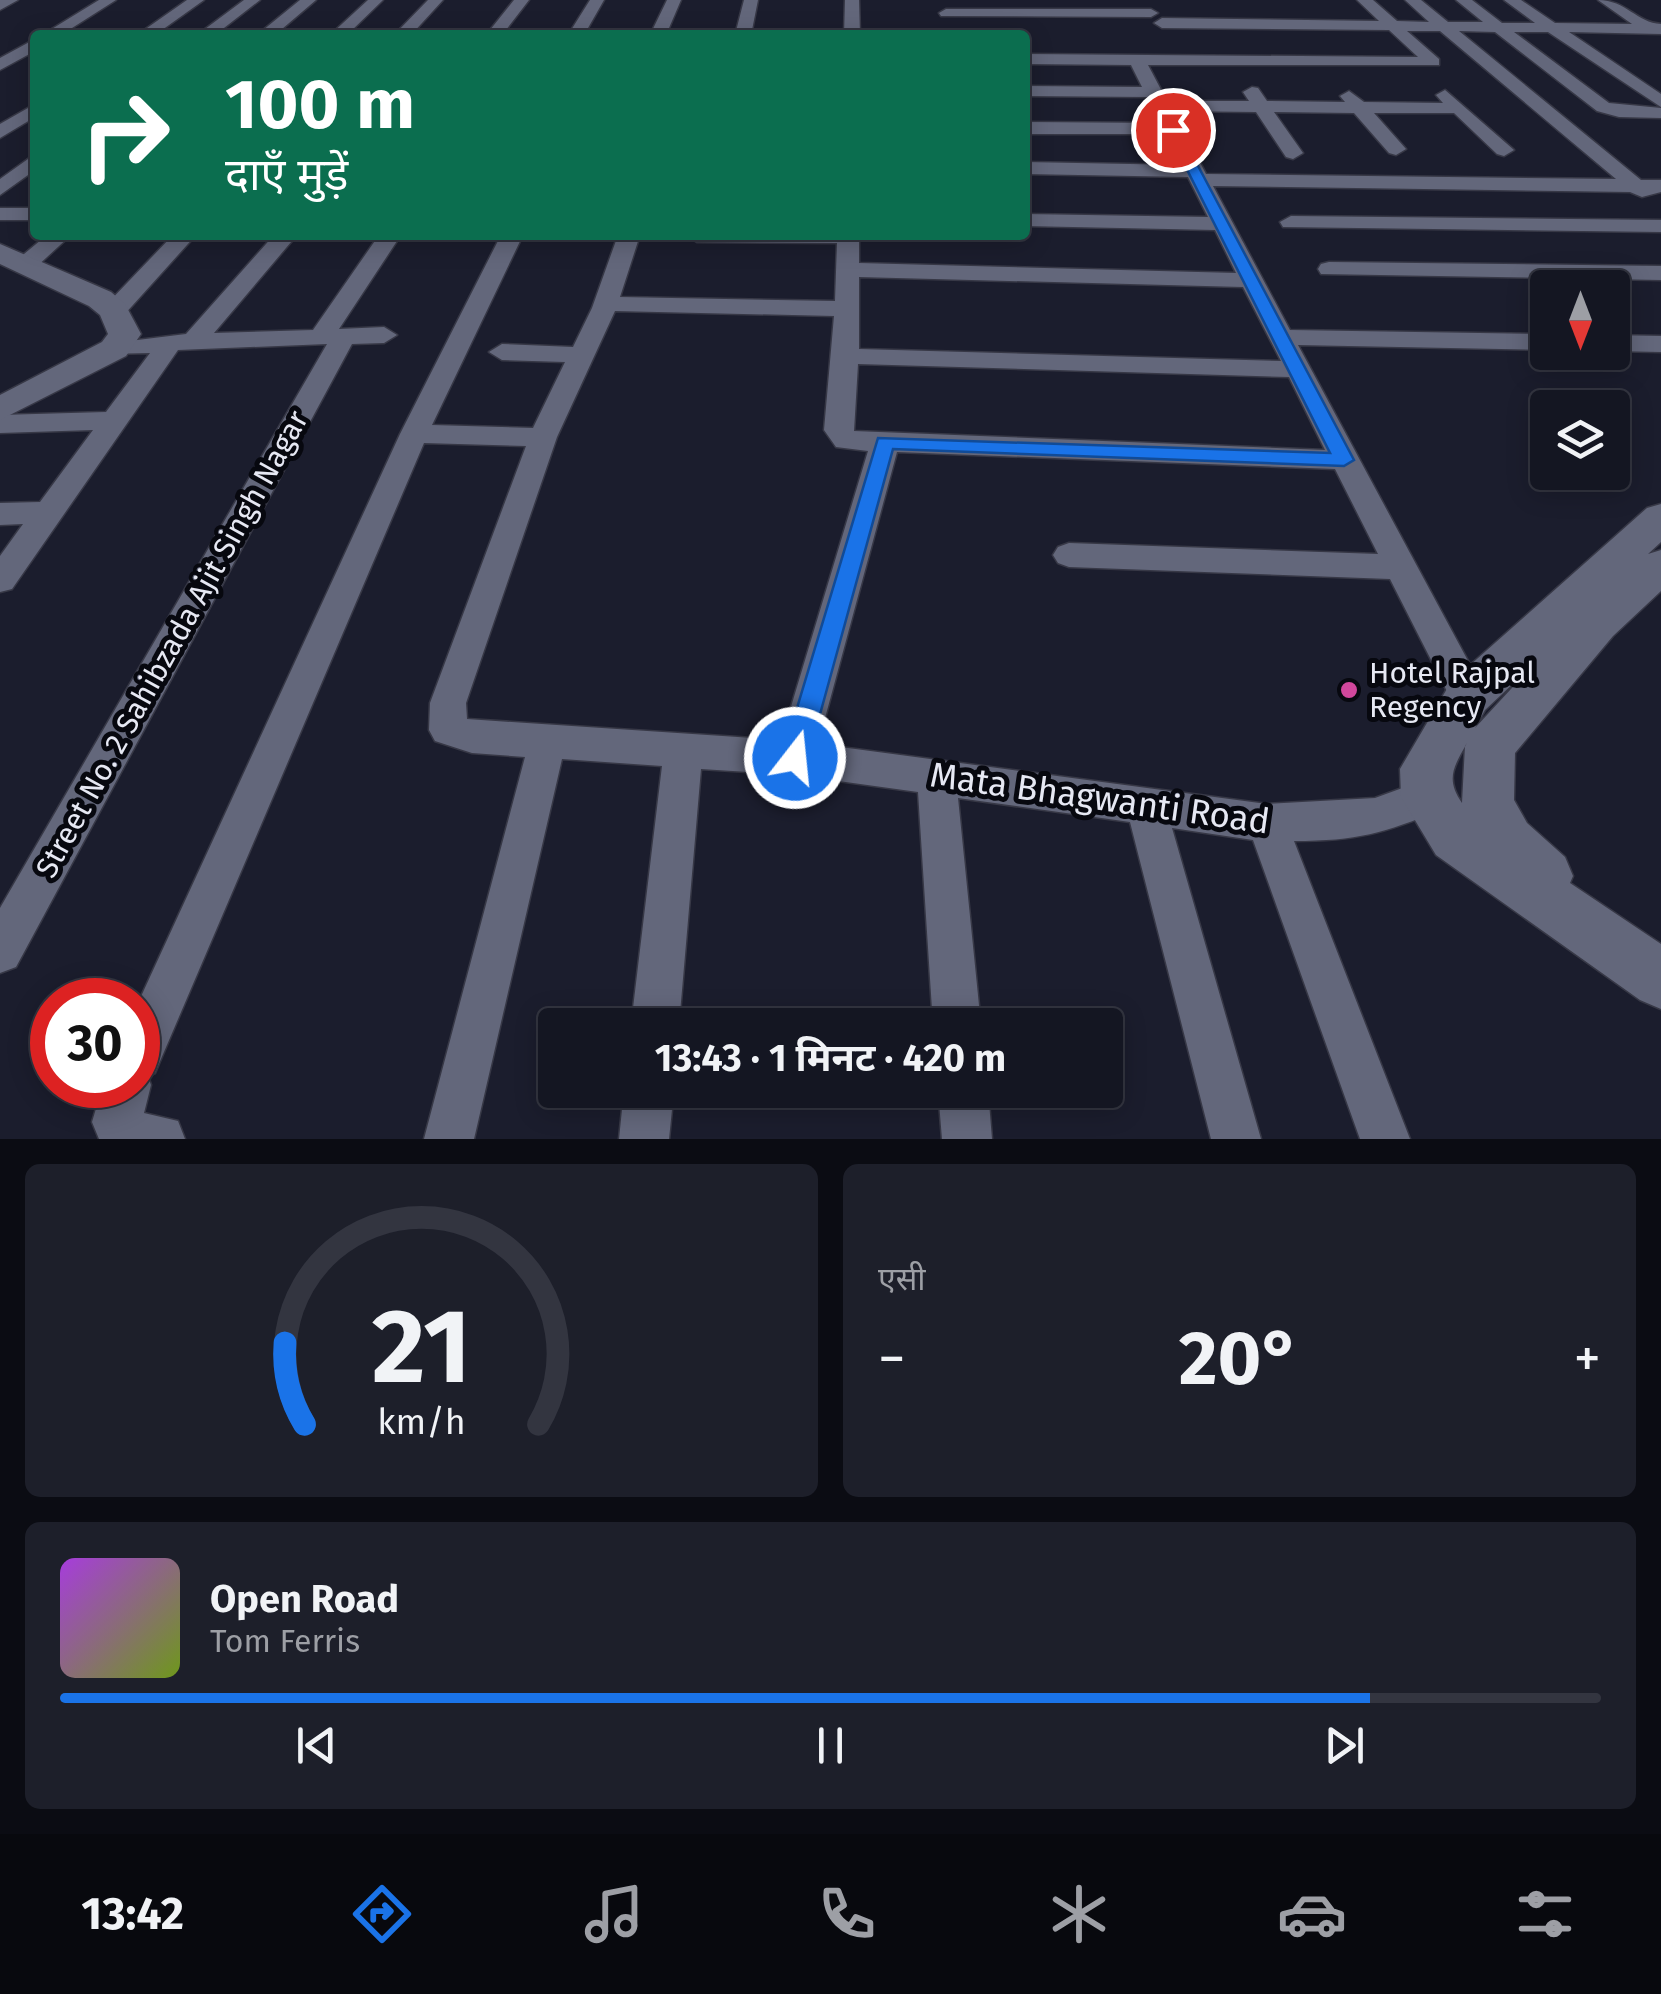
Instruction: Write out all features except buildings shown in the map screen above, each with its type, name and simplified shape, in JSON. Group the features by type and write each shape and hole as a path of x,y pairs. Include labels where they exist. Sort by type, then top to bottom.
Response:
{"street":[{"path":"0,6 11,0"},
{"path":"58,30 109,0"},
{"path":"152,30 197,0"},
{"path":"212,30 253,0"},
{"path":"271,30 308,0"},
{"path":"343,30 376,0"},
{"path":"407,30 436,0"},
{"path":"498,30 522,0"},
{"path":"579,30 597,0"},
{"path":"660,30 674,0"},
{"path":"744,30 751,0"},
{"path":"852,0 852,30"},
{"path":"1193,0 1293,153"},
{"path":"1037,33 1137,60 1433,62 1364,0"},
{"path":"1412,0 1661,207"},
{"path":"1463,0 1602,107 1620,112 1661,113"},
{"path":"1511,0 1661,102"},
{"path":"1605,0 1656,29"},
{"path":"945,6 1027,30"},
{"path":"1303,13 1348,62"},
{"path":"1037,33 1156,18 1212,24 1656,29"},
{"path":"1037,33 1080,42"},
{"path":"4,60 30,47"},
{"path":"4,60 30,58"},
{"path":"1137,60 1468,696"},
{"path":"1319,62 1396,149"},
{"path":"1412,64 1504,150"},
{"path":"1638,65 1661,80"},
{"path":"1030,91 1163,109"},
{"path":"1030,127 1163,109 1459,108"},
{"path":"0,132 30,112"},
{"path":"0,162 30,161"},
{"path":"0,190 30,164"},
{"path":"1030,168 1197,176 1661,186"},
{"path":"1418,182 1494,270"},
{"path":"0,214 30,214"},
{"path":"1030,220 1222,224"},
{"path":"1291,222 1661,226"},
{"path":"13,258 50,240"},
{"path":"114,310 179,240"},
{"path":"0,580 112,421 281,240"},
{"name":"Street No. 2 Sahibzada Ajit Singh Nagar","path":"0,951 387,240"},
{"path":"160,1006 414,434 510,240"},
{"path":"414,434 543,437 606,304 627,240"},
{"path":"848,240 846,356 839,435 858,442 1344,460"},
{"path":"13,258 78,286 114,310 126,334 114,349"},
{"path":"1329,268 1661,273"},
{"path":"848,270 1252,280"},
{"path":"606,304 847,309"},
{"path":"0,408 114,349 182,342 384,335"},
{"path":"1280,337 1530,342"},
{"path":"1630,343 1661,344"},
{"path":"502,352 579,356"},
{"path":"846,356 1296,369"},
{"path":"0,424 112,421"},
{"name":"Mata Bhagwanti Road","path":"543,437 448,703 448,730 472,737 795,758 1268,823 1340,822 1374,817 1427,797"},
{"path":"795,758 885,442"},
{"path":"0,514 48,512"},
{"path":"1661,518 1468,696 1425,770 1427,797 1455,837 1661,979"},
{"path":"1069,554 1400,567"},
{"path":"1661,566 1597,624 1525,702 1490,746 1486,780 1488,803 1508,841 1539,872 1661,950"},
{"path":"449,1139 548,740"},
{"path":"657,1008 683,753"},
{"path":"936,776 956,1008"},
{"path":"1145,804 1236,1139"},
{"path":"1268,823 1385,1139"},
{"path":"119,1108 117,1122 121,1131 160,1139"},
{"path":"644,1139 647,1108"},
{"path":"963,1108 966,1139"}],"place":[{"name":"Hotel Rajpal Regency","path":"1349,690"}],"route":[{"path":"795,758 885,442 1344,460 1173,130"}]}
